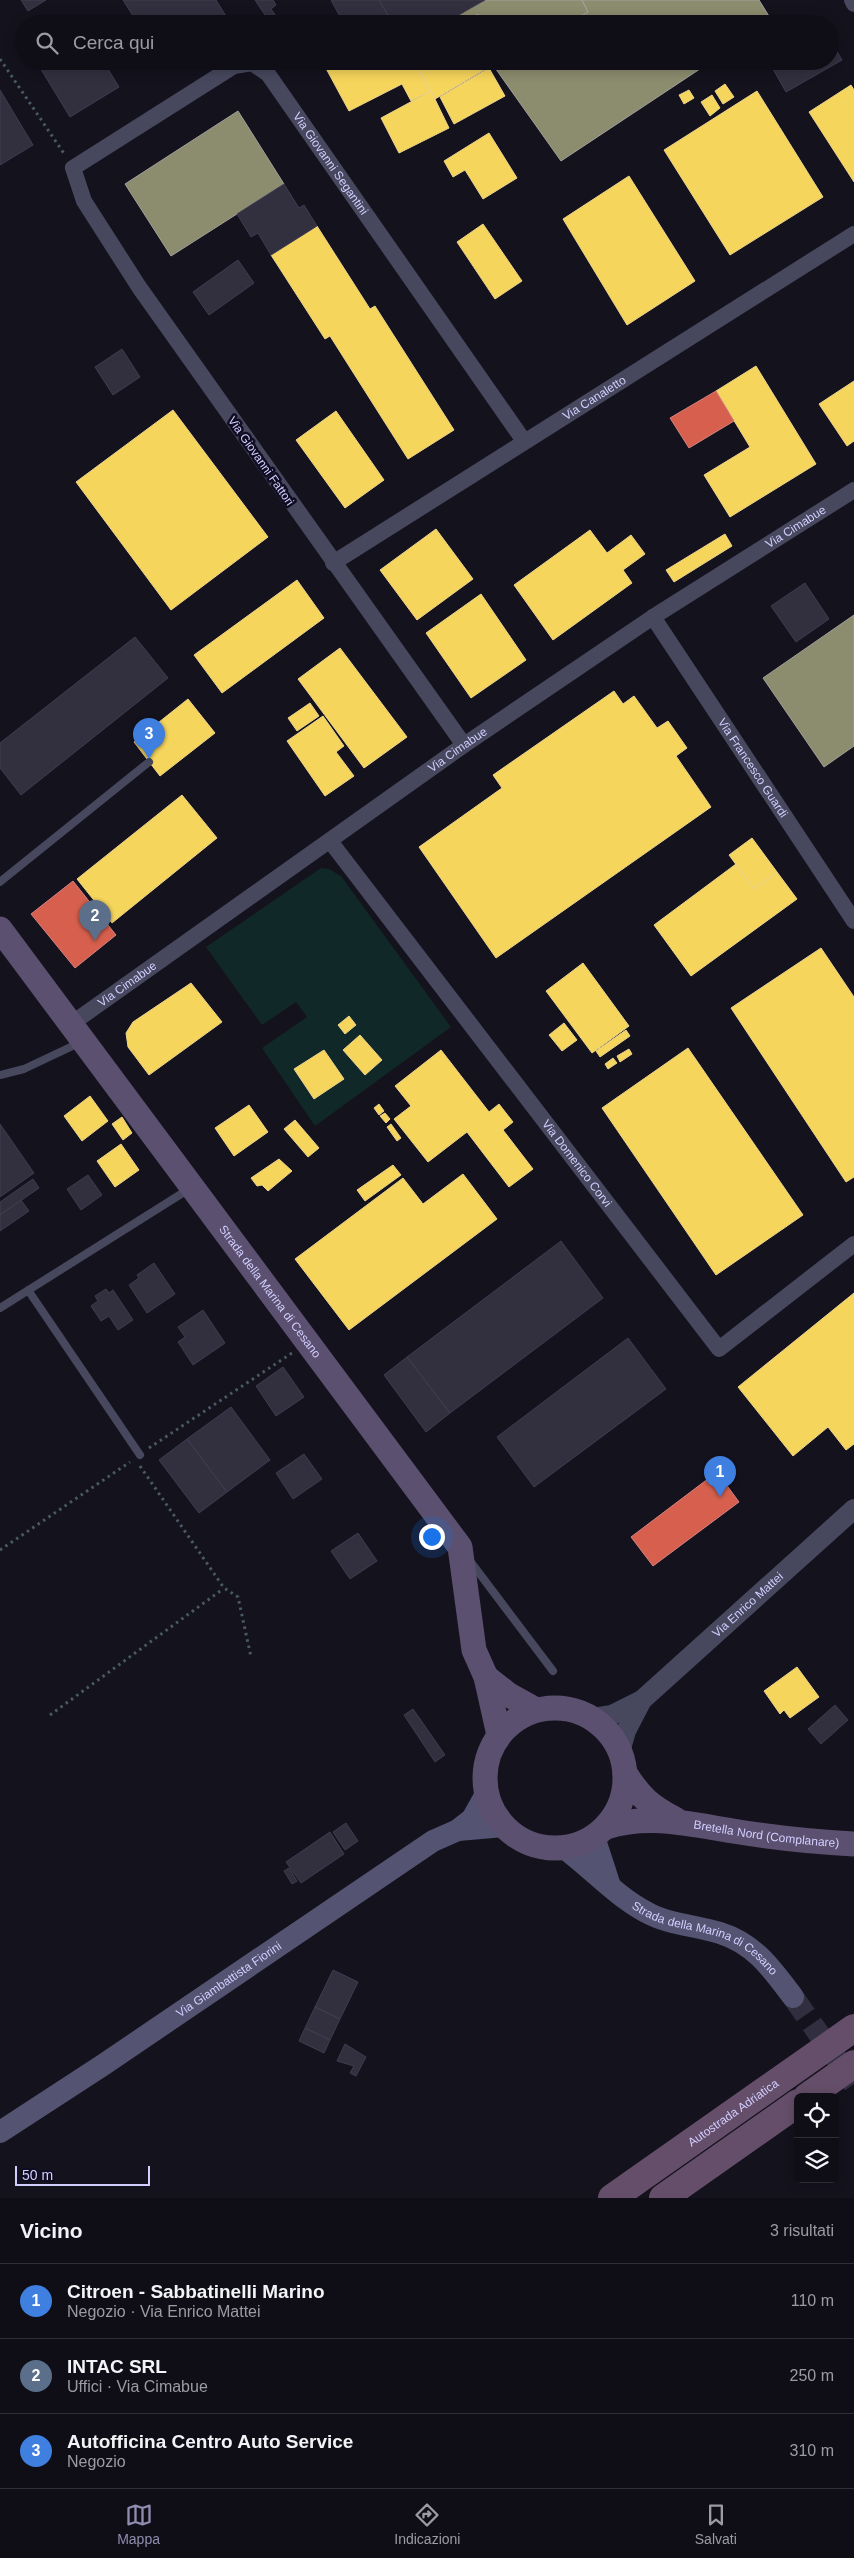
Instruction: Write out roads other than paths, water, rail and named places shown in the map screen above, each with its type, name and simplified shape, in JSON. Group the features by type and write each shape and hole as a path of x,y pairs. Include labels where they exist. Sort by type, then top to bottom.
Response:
{"highway":[{"name":"Autostrada Adriatica","path":"612,2198 854,2028"},
{"path":"813,2093 854,2064"},
{"path":"663,2198 794,2106"}],"main road":[{"name":"Strada della Marina di Cesano","path":"0,929 460,1548 474,1650 486,1677 499,1735"},
{"name":"Strada della Marina di Cesano","path":"486,1677 509,1695 536,1710"},
{"path":"555,1707 575,1710 592,1718 604,1727 623,1762 624,1792 617,1811 600,1832 580,1844 564,1848 548,1848 531,1845 516,1837 492,1811 486,1794 486,1766 489,1753 499,1735 515,1719 536,1710 555,1707"},
{"name":"Bretella Nord (Complanare)","path":"623,1762 638,1794 655,1809 680,1821"},
{"name":"Via Giambattista Fiorini","path":"0,2132 434,1840 458,1830 472,1819 486,1794"},
{"name":"Bretella Nord (Complanare)","path":"600,1832 642,1820 680,1821 787,1838 854,1844"},
{"name":"Via Giambattista Fiorini","path":"458,1830 504,1826"},
{"path":"600,1832 610,1886"},
{"name":"Strada della Marina di Cesano","path":"564,1848 628,1902 648,1914 676,1923 720,1933 746,1945 766,1961 793,1997"}],"street":[{"path":"852,0 854,4"},
{"name":"Via Giovanni Segantini","path":"73,168 228,70"},
{"name":"Via Giovanni Segantini","path":"262,70 268,74 524,440"},
{"name":"Via Giovanni Fattori","path":"73,168 84,201 134,279 464,745"},
{"name":"Via Canaletto","path":"333,562 854,234"},
{"name":"Via Cimabue","path":"77,1032 330,841 464,745 653,617 854,490"},
{"name":"Via Francesco Guardi","path":"653,617 854,921"},
{"name":"Via Domenico Corvi","path":"330,841 719,1349 854,1244"},
{"name":"Via Enrico Mattei","path":"592,1718 612,1715 642,1700 854,1510"},
{"name":"Via Enrico Mattei","path":"623,1762 626,1731 642,1700"}],"lane":[{"path":"0,882 150,762"},
{"path":"0,1075 24,1069 77,1032"},
{"path":"0,1308 192,1187"},
{"path":"28,1290 140,1454"},
{"path":"460,1548 553,1671"}],"tunnel":[{"path":"793,1997 854,2084"}],"place":[{"name":"Autofficina Centro Auto Service","path":"149,759"},
{"name":"INTAC SRL","path":"95,941"},
{"name":"Citroen - Sabbatinelli Marino","path":"720,1497"}]}
